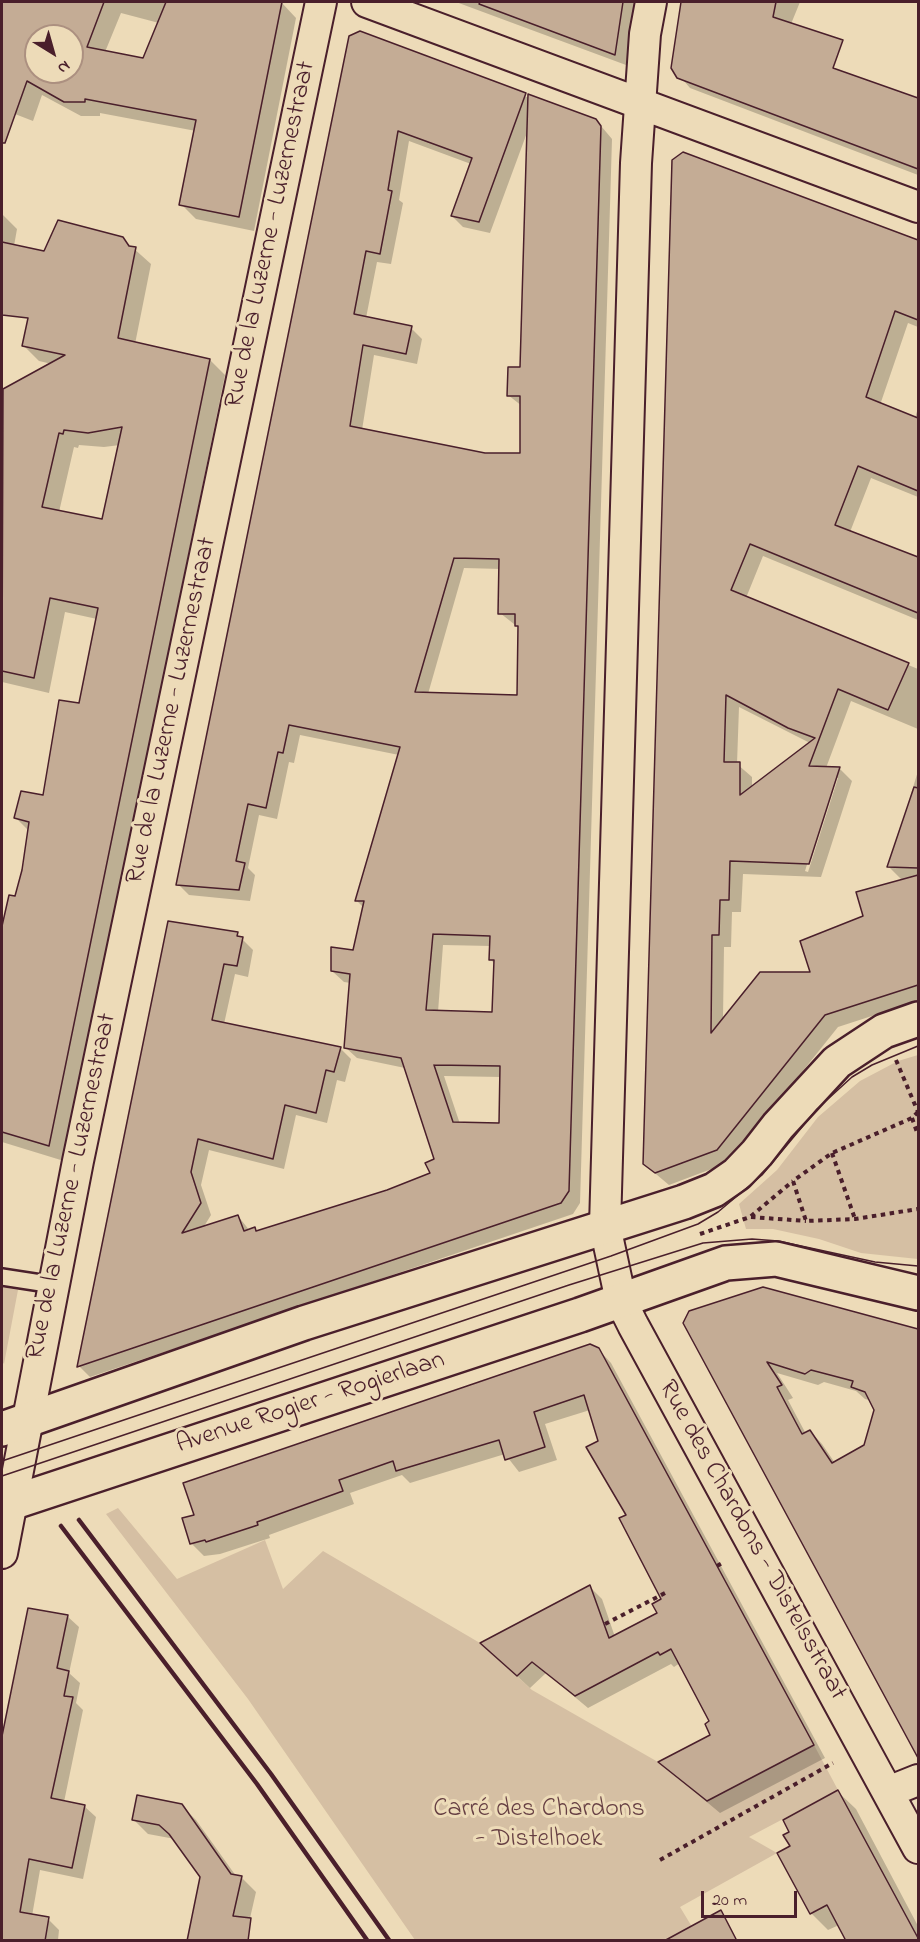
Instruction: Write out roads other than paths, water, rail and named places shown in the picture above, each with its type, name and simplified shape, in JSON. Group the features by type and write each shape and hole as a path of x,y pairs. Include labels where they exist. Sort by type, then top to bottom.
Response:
{"street":[{"name":"Rue de la Luzerne - Luzernestraat","path":"2,1553 14,1425 54,1285 321,2"},
{"path":"367,2 918,207"},
{"name":"Rue des Chardons - Distelsstraat","path":"651,2 641,103 630,352 605,1226 621,1301 918,1848"},
{"path":"14,1425 304,1323 605,1226 684,1203 714,1190 737,1174 837,1062 884,1031 918,1020"},
{"name":"Avenue Rogier - Rogierlaan","path":"6,1504 621,1301 726,1263 776,1259 918,1293"},
{"path":"888,1792 918,1780"}],"lane":[{"path":"2,1277 54,1285"}],"tram line":[{"path":"2,1461 611,1256 698,1224 718,1212 762,1175 817,1109 852,1077 872,1065 918,1046"},
{"path":"2,1476 569,1285 703,1243 752,1239 778,1241 875,1262 918,1266"}],"railway":[{"path":"79,1520 271,1774 389,1940"},
{"path":"61,1526 257,1784 367,1940"}],"park label":[{"name":"Carré des Chardons - Distelhoek","path":"539,1826"}]}
